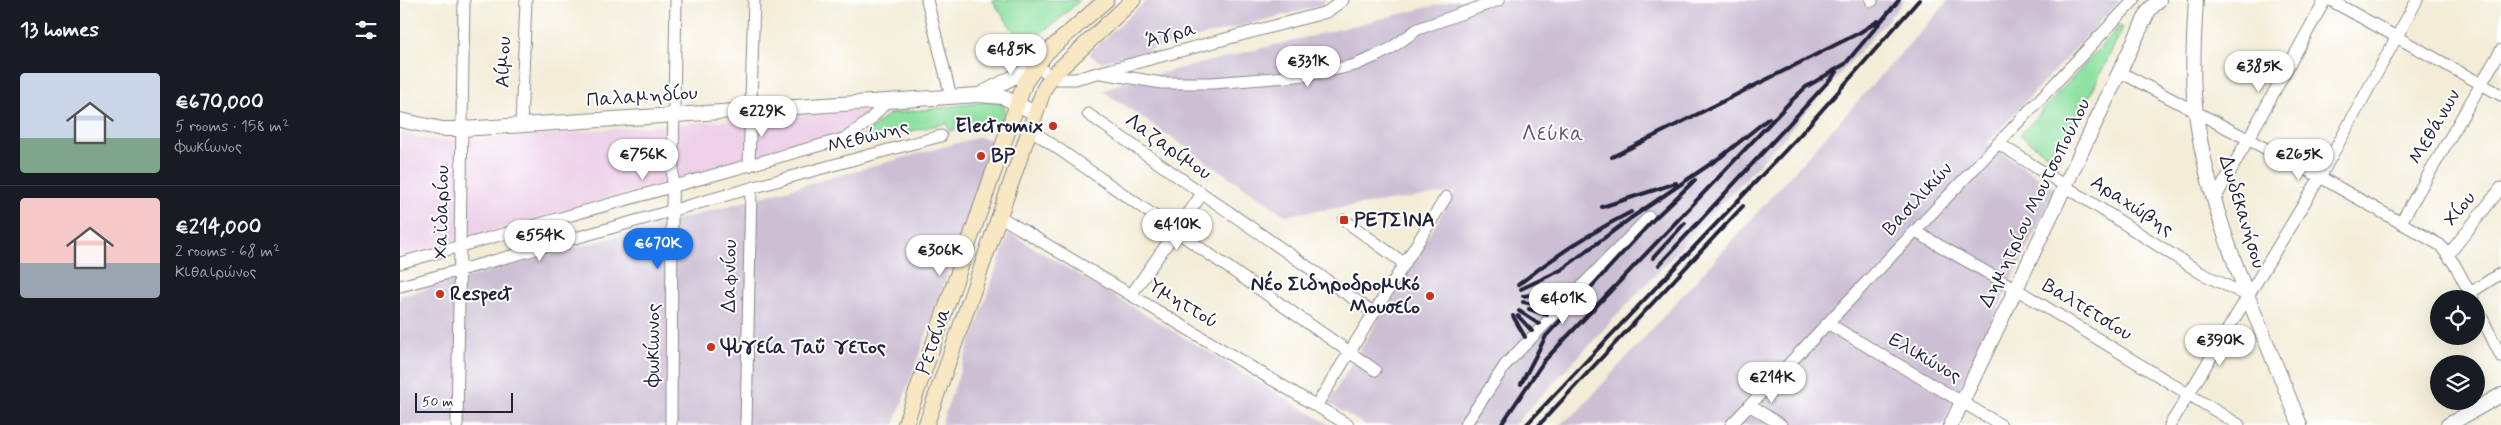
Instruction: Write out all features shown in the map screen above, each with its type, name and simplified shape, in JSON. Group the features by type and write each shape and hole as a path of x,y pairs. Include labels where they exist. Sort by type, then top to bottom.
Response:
{"main road":[{"name":"Ρετσίνα","path":"905,425 1016,102 1025,82 1046,53 1106,0"},
{"path":"1052,76 1133,0"},
{"name":"Ρετσίνα","path":"926,425 1035,112 1052,76"}],"street":[{"name":"Χαϊδαρίου","path":"457,425 464,0"},
{"name":"Αίμου","path":"521,125 526,0"},
{"name":"Φωκίωνος","path":"671,425 672,210 676,0"},
{"path":"749,166 754,0"},
{"path":"927,0 951,97"},
{"name":"Άγρα","path":"1035,66 1052,76 1069,80 1327,12 1343,0"},
{"path":"1101,73 1162,83 1212,83 1320,73 1355,65 1390,49 1418,29 1499,0"},
{"name":"Βασιλικών","path":"1731,425 1829,324 1914,231 2134,0"},
{"name":"Δημητρίου Μουτσοπούλου","path":"1951,425 2149,10 2159,0"},
{"name":"Δωδεκανήσου","path":"2196,0 2193,69 2196,114 2215,199 2234,264 2299,424"},
{"path":"2215,199 2325,0"},
{"path":"2330,0 2501,95"},
{"path":"2170,425 2320,177 2418,0"},
{"name":"Μεθάνων","path":"2402,222 2501,50"},
{"name":"Παλαμηδίου","path":"978,95 1035,66"},
{"path":"2120,72 2196,114 2320,177 2440,245 2448,254 2468,290"},
{"name":"Παλαμηδίου","path":"400,120 442,129 462,129 978,95 1003,97 1035,112"},
{"name":"Μεθώνης","path":"400,263 846,138 868,122 887,101"},
{"name":"Λαζαρίμου","path":"1088,114 1374,313"},
{"path":"1030,129 1375,370"},
{"name":"Μεθώνης","path":"400,286 459,272 672,210 941,136"},
{"name":"Αραχώβης","path":"1998,143 2201,273 2248,296"},
{"name":"Χίου","path":"2448,254 2501,188"},
{"name":"Δαφνίου","path":"746,425 751,189"},
{"path":"1131,295 1202,194"},
{"path":"1316,406 1446,197"},
{"name":"Υμηττού","path":"999,216 1348,425"},
{"path":"1465,425 1506,364 1649,217"},
{"path":"1344,220 1405,264"},
{"name":"Βαλτετσίου","path":"1914,231 2016,289 2239,425"},
{"path":"2479,290 2501,273"},
{"name":"Ελικώνος","path":"1829,324 2002,425"},
{"path":"2485,324 2501,356"},
{"path":"2448,425 2501,395"},
{"path":"1749,405 1781,425"}],"shaded area":[{"path":"1147,0 1326,0 1319,6 1101,62 1092,57 1089,53"},
{"path":"1457,0 1905,0 1779,143 1514,425 1365,425 1328,403 1455,192 1285,215 1103,91 1118,84"},
{"path":"1949,0 2120,0 1987,143 2055,189 1942,425 1559,425 1579,410"},
{"path":"869,110 855,127 839,135 400,256 400,133 437,141 469,140"},
{"path":"979,137 995,141 894,425 400,425 400,296"},
{"path":"1009,233 1330,425 941,425"}],"green space":[{"path":"992,0 1080,0 1056,22 1023,45"},
{"path":"2120,26 2123,28 2057,162 2020,135"},
{"path":"995,101 1003,104 1005,112 999,127 990,121 949,131 947,123 854,144 889,114"}],"railway":[{"path":"1501,425 1544,361 1791,101 1806,87 1845,64 1899,0"},
{"path":"1526,425 1799,136 1919,0"},
{"path":"1612,157 1859,33 1878,21"},
{"path":"1659,265 1837,72"},
{"path":"1521,289 1561,270 1631,218 1722,156 1769,118"},
{"path":"1521,384 1546,336 1654,219 1695,180"},
{"path":"1602,207 1676,183"},
{"path":"1539,425 1743,206"},
{"path":"1518,285 1572,246 1631,212"},
{"path":"1653,258 1685,223"},
{"path":"1523,296 1573,289"},
{"path":"1541,299 1563,300"},
{"path":"1523,302 1554,308"},
{"path":"1529,309 1547,315"},
{"path":"1519,311 1539,324"},
{"path":"1513,316 1525,337"},
{"path":"1518,316 1532,331"}],"place":[{"name":"Electromix","path":"1053,126"},
{"name":"BP","path":"981,156"},
{"name":"ΡΕΤΣΙΝΑ","path":"1344,220"},
{"name":"Respect","path":"440,294"},
{"name":"Νέο Σιδηροδρομικό Μουσείο","path":"1430,296"},
{"name":"Ψυγεία Ταΰγετος","path":"711,347"}],"district":[{"name":"Λεύκα","path":"1553,134"}]}
